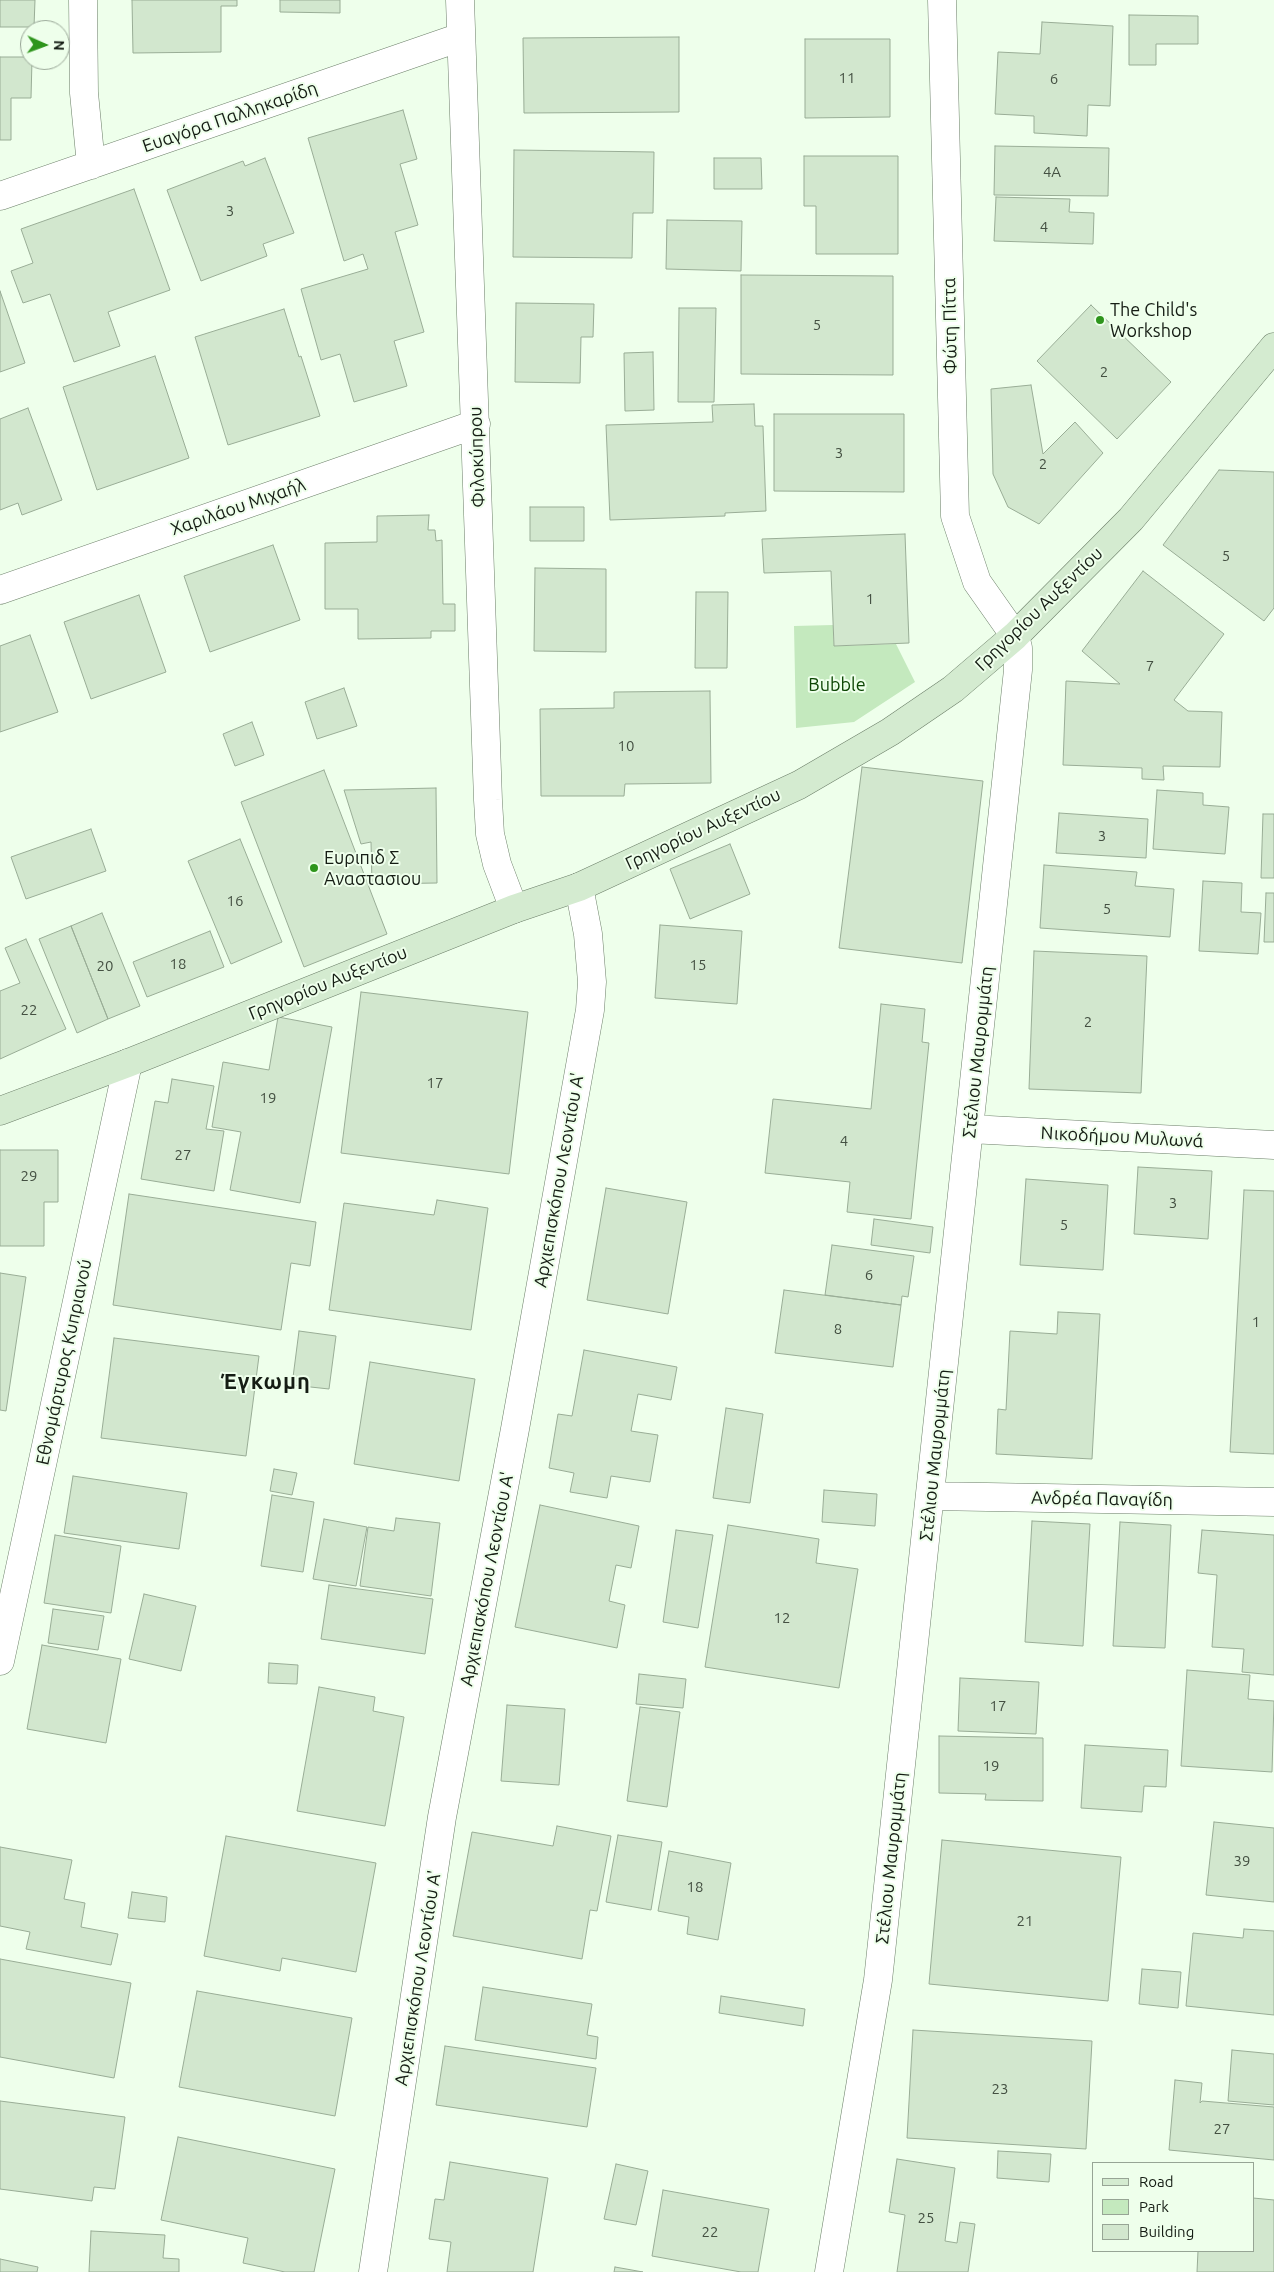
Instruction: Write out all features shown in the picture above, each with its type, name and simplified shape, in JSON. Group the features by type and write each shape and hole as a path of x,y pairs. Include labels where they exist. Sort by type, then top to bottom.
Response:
{"street":[{"path":"83,0 84,92 90,165"},
{"name":"Φιλοκύπρου","path":"460,0 490,834 497,864 514,909"},
{"name":"Φώτη Πίττα","path":"942,0 955,516 977,582 1015,636"},
{"name":"Ευαγόρα Παλληκαρίδη","path":"0,196 461,36"},
{"name":"Γρηγορίου Αυξεντίου","path":"0,1111 128,1063 514,909 579,887 799,785 882,737 953,689 1015,636 1131,519 1274,347"},
{"name":"Χαριλάου Μιχαήλ","path":"0,590 476,424"},
{"name":"Στέλιου Μαυρομμάτη","path":"830,2272 878,1980 1018,670 1018,648 1015,636"},
{"name":"Αρχιεπισκόπου Λεοντίου Α'","path":"373,2272 442,1817 516,1429 590,1010 592,982 588,934 579,887"},
{"name":"Εθνομάρτυρος Κυπριανού","path":"0,1661 128,1063"},
{"name":"Νικοδήμου Μυλωνά","path":"970,1129 1274,1145"},
{"name":"Ανδρέα Παναγίδη","path":"930,1496 1274,1502"}],"green space":[{"name":"Bubble","path":"833,625 834,646 896,644 915,682 854,722 796,728 794,626"}],"building":[{"path":"0,0 35,0 34,20 20,20 20,27 0,27"},
{"path":"132,0 237,0 237,6 221,6 221,52 133,53"},
{"path":"280,0 340,0 340,13 280,12"},
{"path":"1129,15 1198,16 1198,44 1156,44 1156,65 1129,65"},
{"path":"1042,22 1113,26 1110,106 1088,105 1087,136 1034,133 1034,116 995,114 998,52 1040,54"},
{"path":"679,37 679,112 524,113 523,38"},
{"path":"805,39 890,39 890,117 805,118"},
{"path":"0,57 20,57 20,70 32,70 31,98 11,98 11,140 0,140"},
{"path":"403,110 417,159 400,164 418,225 395,232 424,332 394,341 407,386 354,402 340,354 321,360 301,289 368,269 363,254 344,261 308,138"},
{"path":"995,146 1109,148 1108,196 994,195"},
{"path":"514,150 654,152 653,213 633,213 632,258 513,257"},
{"path":"804,156 898,156 898,254 816,254 816,206 804,206"},
{"path":"265,158 294,233 263,244 267,256 201,281 167,190 243,161 245,166"},
{"path":"714,158 761,158 762,189 714,189"},
{"path":"134,189 170,290 108,312 120,346 74,362 50,294 23,303 11,271 33,263 21,229"},
{"path":"996,197 1070,199 1069,212 1094,213 1093,244 994,241"},
{"path":"667,220 742,221 741,271 666,269"},
{"path":"741,275 893,276 893,375 741,374"},
{"path":"0,291 25,363 0,372"},
{"path":"516,303 594,304 593,337 581,337 580,383 515,382"},
{"path":"1091,305 1171,382 1117,439 1037,361"},
{"path":"679,308 716,308 714,402 678,402"},
{"path":"284,309 320,416 228,445 195,337"},
{"path":"653,352 654,410 625,411 624,353"},
{"path":"155,356 189,458 97,490 63,387"},
{"path":"1031,385 1043,454 1075,422 1103,453 1039,524 1008,507 993,474 991,389"},
{"path":"754,404 755,426 763,426 766,511 725,513 725,516 610,520 606,425 713,422 712,405"},
{"path":"28,408 62,500 22,515 18,503 0,510 0,419"},
{"path":"774,414 904,414 904,492 774,491"},
{"path":"1219,470 1274,472 1274,608 1264,621 1163,545"},
{"path":"530,507 584,507 584,541 530,541"},
{"path":"429,515 428,530 435,530 436,541 442,540 443,604 455,604 455,631 431,631 431,638 358,639 358,609 325,609 325,543 377,542 377,516"},
{"path":"905,534 909,643 834,646 831,571 764,573 762,539"},
{"path":"273,545 300,620 210,652 184,576"},
{"path":"535,568 606,569 606,652 534,651"},
{"path":"1143,571 1224,634 1174,700 1188,711 1222,712 1220,767 1163,766 1164,780 1142,779 1142,768 1063,765 1066,681 1120,684 1082,651"},
{"path":"696,592 728,592 727,668 695,668"},
{"path":"139,595 166,672 91,699 64,622"},
{"path":"30,635 58,712 0,732 0,646"},
{"path":"344,688 357,726 317,739 305,702"},
{"path":"710,691 711,783 625,784 624,796 541,796 540,709 614,708 614,692"},
{"path":"252,722 264,755 235,766 223,734"},
{"path":"862,767 983,781 962,963 839,948"},
{"name":"Ευριπιδ Σ Αναστασιου","path":"324,770 387,934 304,967 241,802"},
{"path":"436,788 437,883 372,884 371,842 361,844 344,790"},
{"path":"1157,790 1203,793 1203,805 1229,807 1225,854 1153,849"},
{"path":"1059,813 1148,819 1146,858 1056,853"},
{"path":"1263,814 1274,814 1274,878 1261,878"},
{"path":"91,829 106,871 26,899 11,857"},
{"path":"240,839 282,942 231,964 188,861"},
{"path":"730,844 750,894 690,919 670,869"},
{"path":"1044,865 1137,872 1135,886 1174,889 1170,937 1040,928"},
{"path":"1203,881 1242,883 1241,912 1261,913 1258,954 1199,951"},
{"path":"1266,893 1274,893 1274,942 1264,942"},
{"path":"102,913 140,1006 108,1019 71,926"},
{"path":"660,925 742,931 737,1004 655,998"},
{"path":"71,926 108,1019 77,1033 39,939"},
{"path":"210,931 224,967 147,997 133,962"},
{"path":"26,939 66,1029 0,1059 0,991 20,983 5,948"},
{"path":"1034,951 1147,956 1141,1093 1029,1089"},
{"path":"361,992 528,1012 509,1174 341,1153"},
{"path":"881,1004 925,1009 922,1042 929,1043 911,1219 847,1212 850,1182 765,1173 773,1099 871,1109"},
{"path":"278,1017 332,1027 300,1203 230,1190 241,1132 212,1127 223,1062 269,1070"},
{"path":"172,1079 214,1086 206,1129 224,1131 214,1191 141,1179 155,1101 168,1103"},
{"path":"0,1150 58,1150 58,1202 44,1202 44,1246 0,1246"},
{"path":"1138,1167 1212,1171 1208,1239 1134,1234"},
{"path":"1026,1179 1108,1185 1103,1270 1020,1265"},
{"path":"606,1188 687,1202 668,1314 587,1300"},
{"path":"1244,1190 1274,1191 1274,1454 1230,1452"},
{"path":"129,1194 316,1222 310,1266 291,1263 281,1330 113,1305"},
{"path":"437,1200 488,1208 471,1330 329,1310 344,1203 434,1215"},
{"path":"874,1219 933,1227 930,1253 871,1245"},
{"path":"832,1245 914,1256 908,1297 902,1296 901,1305 825,1295"},
{"path":"0,1273 26,1277 6,1411 0,1410"},
{"path":"784,1290 901,1305 893,1367 775,1353"},
{"path":"1058,1312 1100,1314 1092,1459 996,1454 998,1409 1006,1410 1010,1331 1057,1334"},
{"path":"299,1331 336,1336 329,1389 292,1385"},
{"path":"114,1338 259,1356 246,1456 101,1438"},
{"path":"584,1350 677,1367 671,1400 638,1394 631,1431 658,1435 650,1482 611,1476 607,1498 570,1492 574,1473 549,1468 558,1414 572,1416"},
{"path":"370,1362 475,1379 459,1481 354,1464"},
{"path":"726,1408 763,1414 750,1503 713,1498"},
{"path":"274,1469 297,1473 292,1495 270,1491"},
{"path":"73,1476 187,1493 179,1549 64,1533"},
{"path":"824,1490 877,1494 875,1526 822,1522"},
{"path":"272,1495 314,1502 303,1572 261,1566"},
{"path":"540,1505 639,1526 631,1568 616,1565 609,1601 625,1605 617,1648 515,1627"},
{"path":"396,1518 440,1523 431,1596 360,1586 368,1527 394,1531"},
{"path":"324,1519 367,1527 356,1586 313,1579"},
{"path":"1032,1521 1090,1524 1083,1646 1025,1642"},
{"path":"1120,1522 1171,1525 1165,1648 1113,1646"},
{"path":"728,1525 819,1539 816,1563 858,1569 839,1688 705,1667"},
{"path":"676,1530 713,1535 698,1628 663,1622"},
{"path":"1202,1530 1274,1535 1274,1675 1242,1672 1244,1649 1212,1647 1217,1575 1198,1573"},
{"path":"55,1535 121,1546 111,1613 44,1603"},
{"path":"329,1585 433,1599 425,1654 321,1639"},
{"path":"144,1594 196,1606 181,1671 129,1659"},
{"path":"53,1609 104,1616 98,1650 48,1643"},
{"path":"42,1645 121,1659 106,1743 27,1729"},
{"path":"269,1663 298,1665 297,1684 268,1683"},
{"path":"1187,1670 1250,1675 1248,1699 1274,1701 1272,1772 1181,1766"},
{"path":"639,1674 686,1679 683,1708 636,1704"},
{"path":"960,1678 1039,1682 1036,1734 958,1731"},
{"path":"319,1687 375,1697 373,1711 404,1717 385,1826 297,1811"},
{"path":"507,1705 565,1709 559,1785 501,1781"},
{"path":"640,1707 680,1712 667,1807 627,1801"},
{"path":"939,1736 1043,1738 1043,1801 985,1800 986,1794 939,1793"},
{"path":"1085,1745 1168,1750 1166,1787 1144,1786 1142,1812 1081,1808"},
{"path":"1214,1822 1274,1828 1274,1902 1206,1895"},
{"path":"557,1826 611,1836 597,1911 590,1910 582,1959 453,1936 472,1832 553,1846"},
{"path":"618,1835 662,1842 651,1910 606,1902"},
{"path":"226,1836 376,1863 356,1972 282,1958 280,1971 204,1956"},
{"path":"942,1840 1121,1857 1108,2001 929,1984"},
{"path":"0,1847 72,1860 64,1899 85,1903 81,1927 118,1934 111,1965 26,1949 30,1932 0,1926"},
{"path":"669,1851 731,1863 718,1940 687,1934 689,1917 658,1911"},
{"path":"132,1892 167,1897 165,1922 128,1918"},
{"path":"1244,1929 1274,1931 1274,2015 1186,2006 1193,1933 1243,1938"},
{"path":"0,1959 131,1983 114,2078 0,2057"},
{"path":"1142,1969 1181,1972 1178,2008 1139,2004"},
{"path":"483,1987 592,2004 587,2035 598,2037 596,2059 475,2040"},
{"path":"197,1991 352,2018 335,2116 179,2087"},
{"path":"721,1996 805,2009 803,2026 719,2013"},
{"path":"913,2030 1092,2041 1086,2149 907,2138"},
{"path":"445,2046 596,2068 587,2127 436,2105"},
{"path":"1232,2050 1274,2054 1274,2105 1228,2101"},
{"path":"1175,2080 1202,2083 1200,2103 1202,2101 1274,2107 1274,2160 1169,2150"},
{"path":"0,2101 125,2117 115,2189 94,2187 92,2201 0,2189"},
{"path":"178,2137 335,2169 314,2272 285,2272 243,2263 248,2238 161,2220"},
{"path":"998,2151 1051,2154 1049,2182 997,2178"},
{"path":"897,2159 955,2168 945,2241 957,2243 960,2222 975,2224 968,2272 897,2272 905,2215 889,2212"},
{"path":"450,2162 548,2178 533,2272 447,2272 451,2242 429,2239 435,2199 444,2200"},
{"path":"616,2164 648,2171 636,2225 604,2219"},
{"path":"663,2190 769,2209 758,2272 741,2272 652,2256"},
{"path":"1254,2198 1274,2200 1274,2272 1197,2272 1198,2252 1254,2252"},
{"path":"91,2231 165,2235 163,2258 179,2259 179,2272 89,2272"},
{"path":"0,2259 38,2267 37,2272 0,2272"},
{"path":"615,2267 643,2272 614,2272"}],"place":[{"name":"The Child's Workshop","path":"1100,320"},
{"name":"Ευριπιδ Σ Αναστασιου","path":"314,868"}],"district":[{"name":"Έγκωμη","path":"266,1382"}]}
